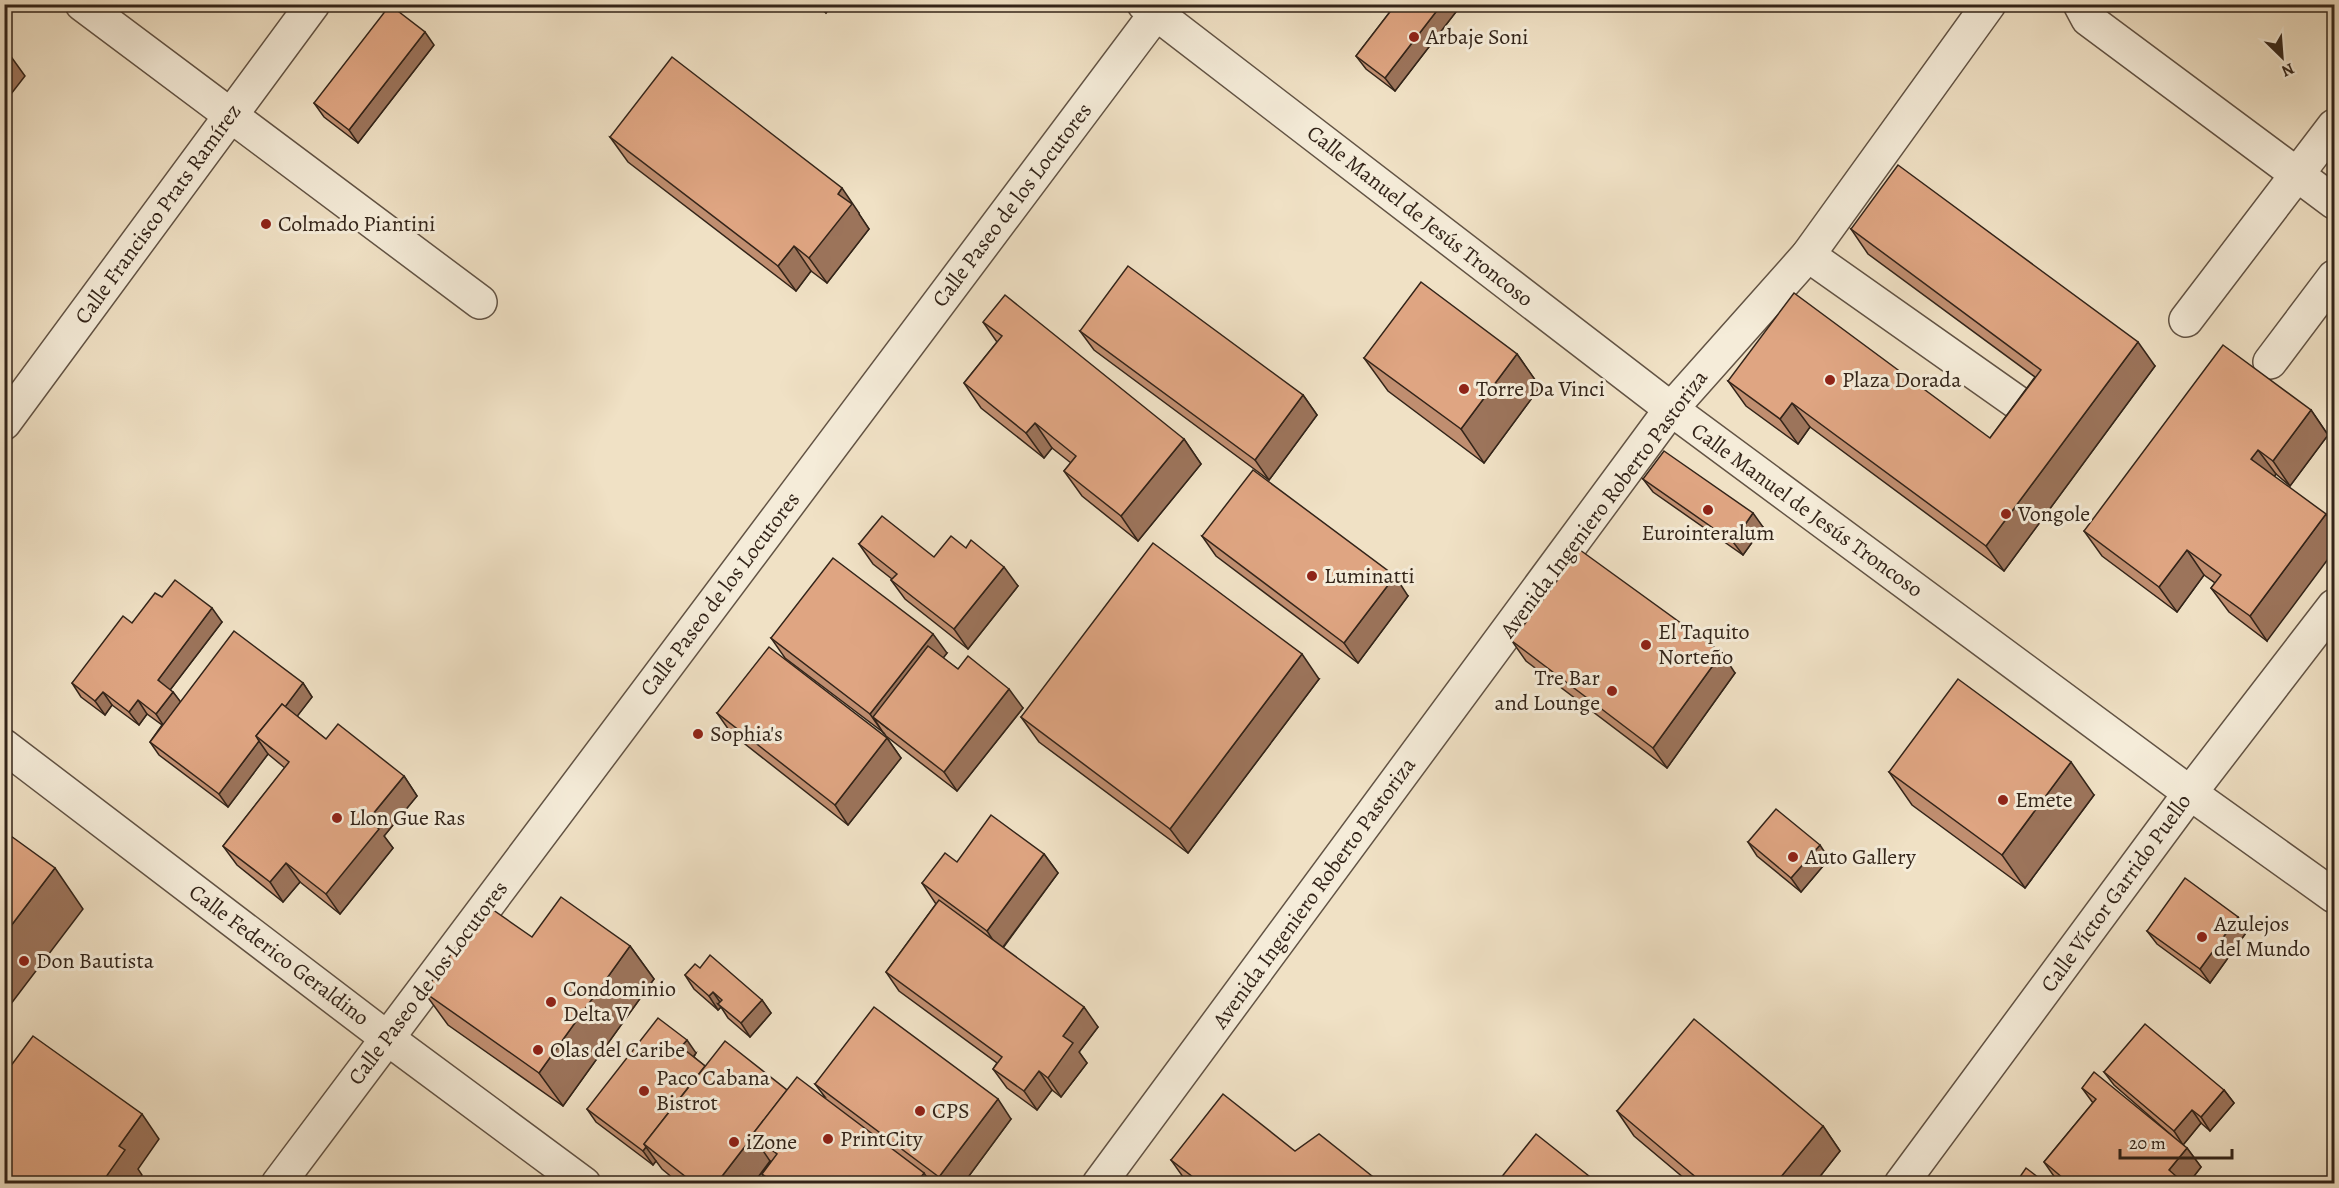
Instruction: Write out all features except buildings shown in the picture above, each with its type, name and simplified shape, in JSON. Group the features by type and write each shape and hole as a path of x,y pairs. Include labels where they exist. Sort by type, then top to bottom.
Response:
{"street":[{"path":"82,4 480,302"},
{"name":"Calle Francisco Prats Ramírez","path":"4,423 312,4"},
{"name":"Avenida Ingeniero Roberto Pastoriza","path":"1099,1184 1671,409 1808,255 1989,4"},
{"path":"2080,4 2088,19 2334,202"},
{"name":"Calle Manuel de Jesús Troncoso","path":"1154,8 1671,409 2190,793 2334,896"},
{"name":"Calle Paseo de los Locutores","path":"278,1184 1154,8"},
{"path":"2186,320 2334,126"},
{"path":"1808,255 2025,408"},
{"path":"2270,362 2334,277"},
{"name":"Calle Víctor Garrido Puello","path":"1901,1184 2190,793 2334,606"},
{"name":"Calle Federico Geraldino","path":"4,746 387,1038 584,1184"}],"place":[{"name":"Arbaje Soni","path":"1414,37"},
{"name":"Colmado Piantini","path":"266,224"},
{"name":"Plaza Dorada","path":"1830,380"},
{"name":"Torre Da Vinci","path":"1464,389"},
{"name":"Eurointeralum","path":"1708,510"},
{"name":"Vongole","path":"2006,514"},
{"name":"Luminatti","path":"1312,576"},
{"name":"El Taquito Norteño","path":"1646,645"},
{"name":"Tre Bar and Lounge","path":"1612,691"},
{"name":"Sophia's","path":"698,734"},
{"name":"Emete","path":"2003,800"},
{"name":"Llon Gue Ras","path":"337,818"},
{"name":"Auto Gallery","path":"1793,857"},
{"name":"Azulejos del Mundo","path":"2202,937"},
{"name":"Don Bautista","path":"24,961"},
{"name":"Condominio Delta V","path":"551,1002"},
{"name":"Olas del Caribe","path":"538,1050"},
{"name":"Paco Cabana Bistrot","path":"644,1091"},
{"name":"CPS","path":"920,1111"},
{"name":"PrintCity","path":"828,1139"},
{"name":"iZone","path":"734,1142"}]}
